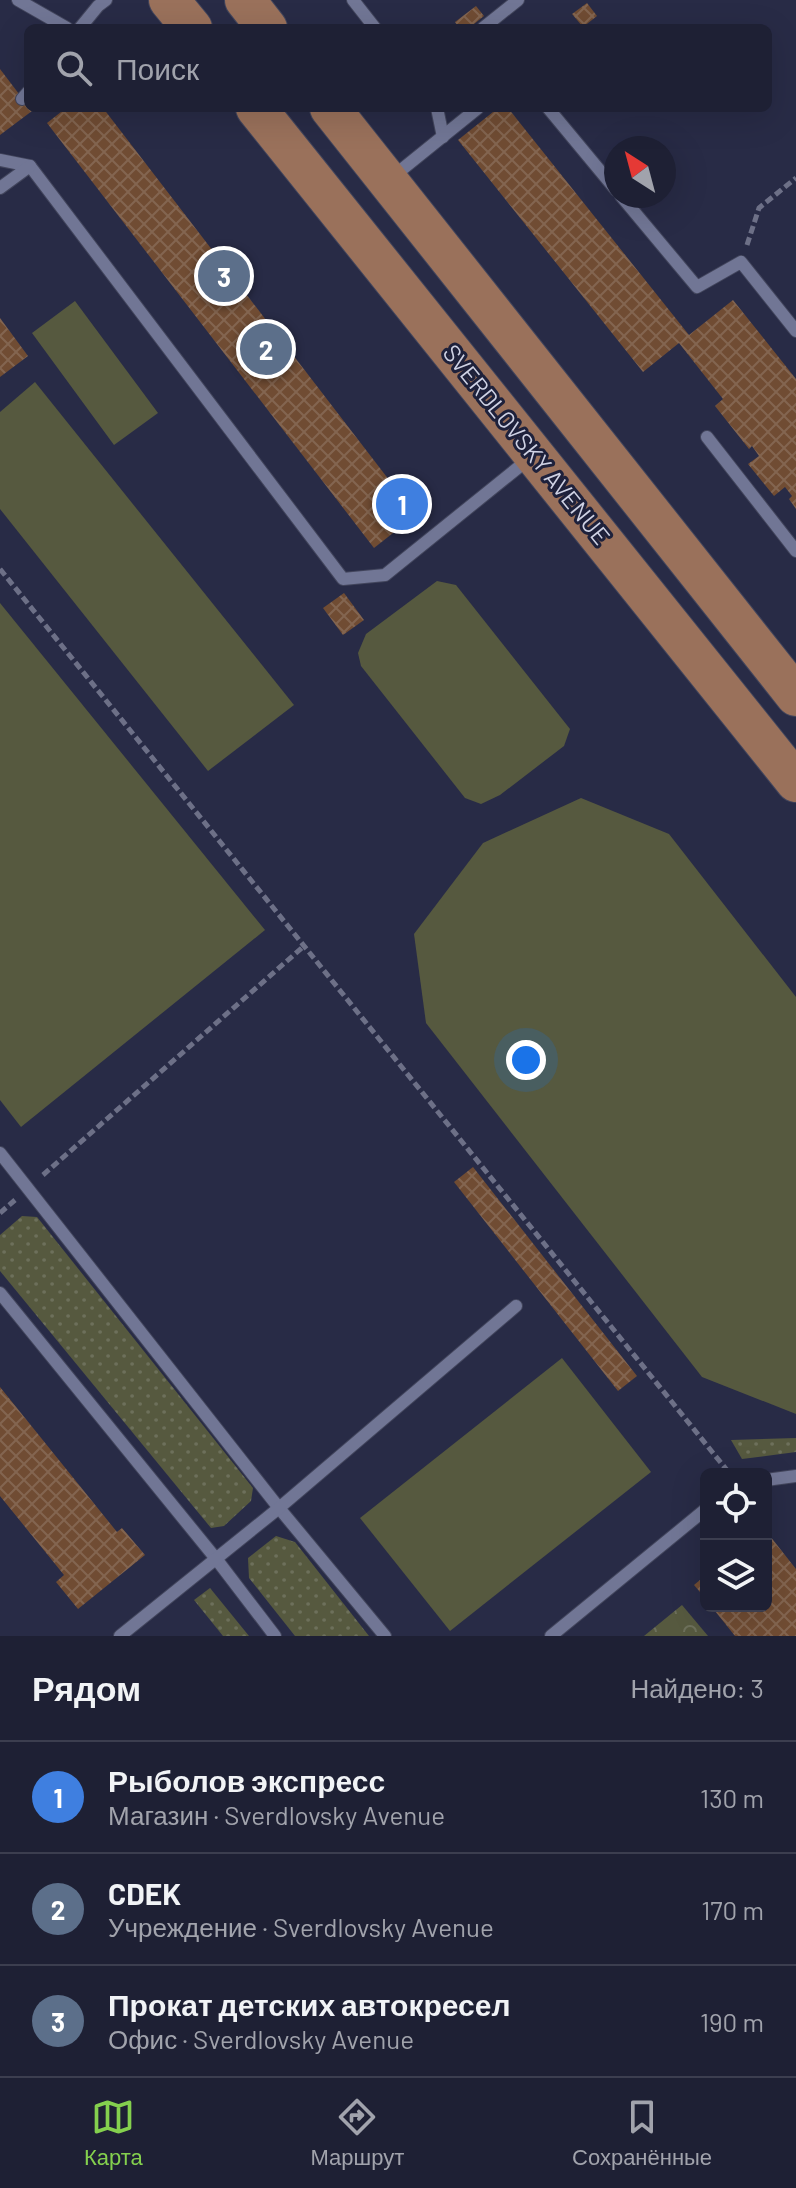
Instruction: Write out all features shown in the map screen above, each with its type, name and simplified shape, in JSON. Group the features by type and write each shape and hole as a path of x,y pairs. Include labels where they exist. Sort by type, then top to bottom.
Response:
{"main road":[{"path":"169,0 189,24"},
{"path":"245,0 264,24"},
{"name":"SVERDLOVSKY AVENUE","path":"259,112 796,782"},
{"path":"333,112 796,696"}],"lane":[{"path":"18,0 60,24"},
{"path":"83,24 106,0"},
{"path":"353,0 372,24"},
{"path":"488,24 518,0"},
{"path":"438,112 443,137"},
{"path":"388,181 473,112"},
{"path":"551,112 604,176"},
{"path":"0,160 30,166 343,579 385,575 534,455"},
{"path":"0,188 30,166"},
{"path":"631,208 697,287 741,262 796,331"},
{"path":"707,437 796,551"},
{"path":"0,1153 279,1508 385,1636"},
{"path":"0,1293 275,1636"},
{"path":"120,1636 217,1560 516,1306"},
{"path":"772,1479 796,1476"},
{"path":"551,1636 700,1514"}],"path":[{"path":"741,262 759,208 796,178"},
{"path":"0,569 725,1468"},
{"path":"0,1213 304,946"}],"green space":[{"path":"75,301 158,413 114,445 32,333"},
{"path":"35,382 294,705 208,771 0,509 0,412"},
{"path":"437,581 456,585 570,729 564,746 500,795 481,804 465,798 361,666 358,653 366,634"},
{"path":"0,603 265,930 21,1127 0,1100"},
{"path":"581,798 669,834 796,997 796,1414 702,1377 426,1023 414,934 483,843"},
{"path":"22,1216 37,1217 253,1488 251,1501 224,1526 211,1528 0,1271 0,1235"},
{"path":"562,1358 651,1472 450,1631 360,1518"},
{"path":"796,1438 796,1452 742,1459 731,1440"},
{"path":"276,1536 295,1542 369,1636 295,1636 249,1578 248,1558"},
{"path":"210,1588 249,1636 223,1636 194,1600"},
{"path":"682,1605 708,1636 644,1636"}],"building":[{"path":"587,3 597,16 587,24 580,24 572,14"},
{"path":"476,6 484,16 474,24 455,22"},
{"path":"0,69 24,100 24,112 31,112 0,135"},
{"path":"61,112 106,112 416,515 374,548 47,123"},
{"path":"493,112 511,112 689,335 733,300 796,379 796,509 785,487 774,496 748,464 759,456 752,446 749,449 715,406 723,399 679,343 643,372 458,140"},
{"path":"0,318 28,356 0,377"},
{"path":"344,593 364,620 343,635 323,608"},
{"path":"473,1167 637,1376 618,1391 454,1182"},
{"path":"0,1387 117,1532 122,1528 145,1555 78,1609 56,1582 64,1575 0,1496"},
{"path":"772,1539 796,1569 796,1636 735,1636 716,1612 772,1612"}],"place":[{"name":"Прокат детских автокресел","path":"224,276"},
{"name":"CDEK","path":"266,349"},
{"name":"Рыболов экспресс","path":"402,504"}]}
